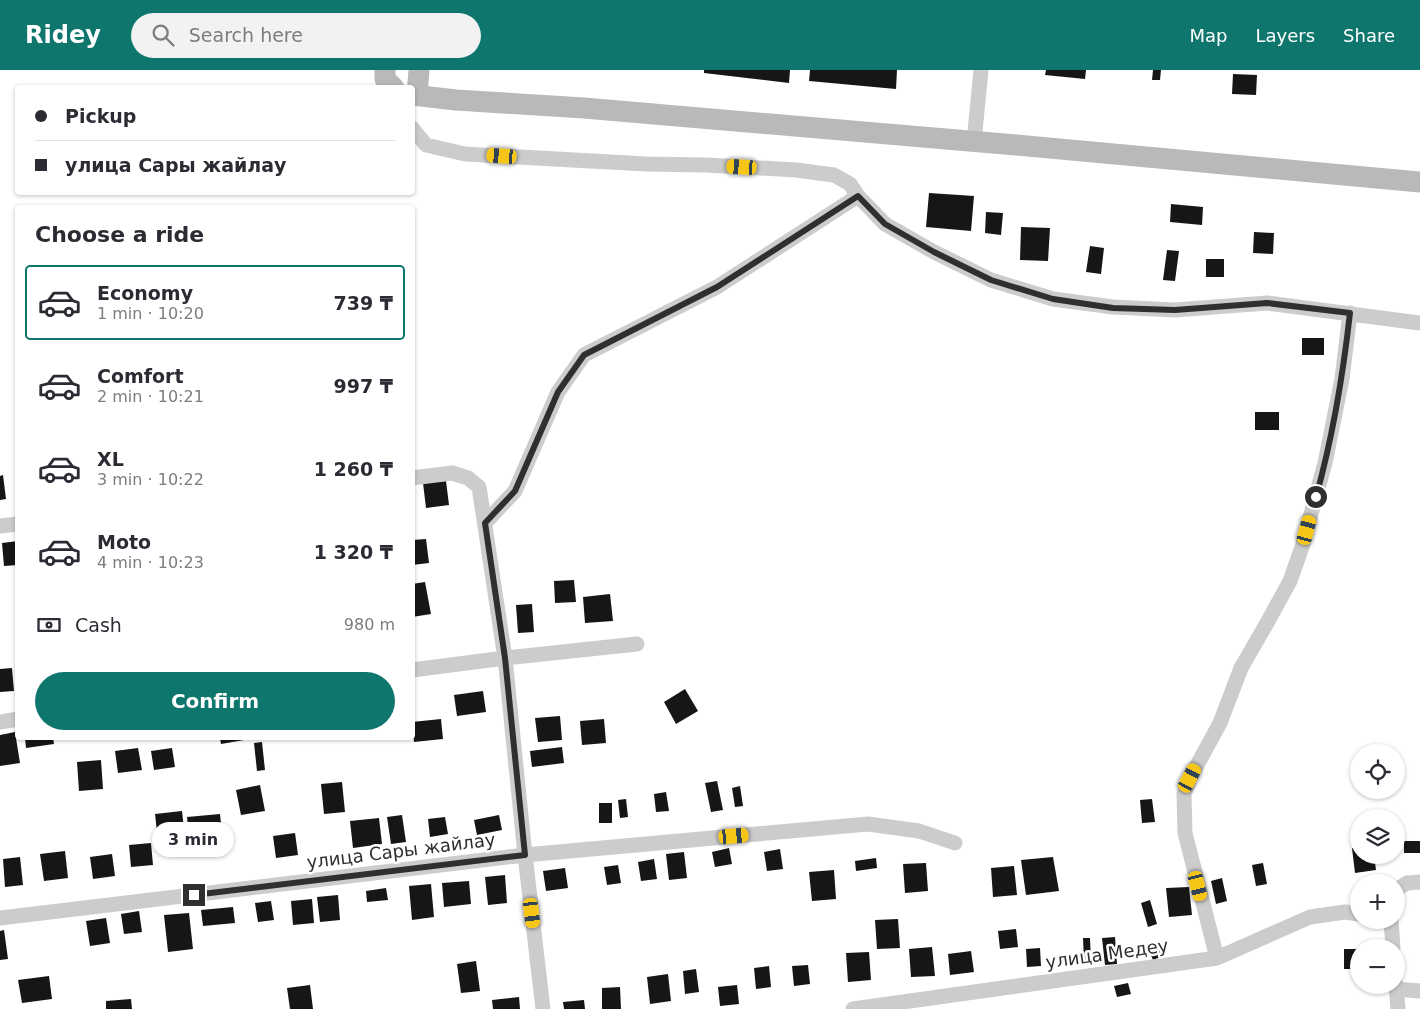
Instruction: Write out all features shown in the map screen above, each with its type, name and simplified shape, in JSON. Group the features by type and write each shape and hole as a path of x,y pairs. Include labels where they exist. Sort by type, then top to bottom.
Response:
{"street":[{"path":"385,70 385,79 391,85"},
{"path":"418,70 415,95 456,100 584,108 1420,182"},
{"path":"974,142 981,70"},
{"path":"415,132 426,145 465,154 796,170 834,175 850,184 858,196 885,224 934,252 991,280 1053,299 1113,308 1175,310 1267,303 1420,323"},
{"path":"485,523 515,491 558,392 584,355 717,287 858,196"},
{"path":"1216,958 1184,833 1184,794 1190,778 1220,723 1240,668 1290,581 1302,547 1325,463 1342,379 1350,313"},
{"path":"415,478 452,473 468,478 479,487 505,658 543,1009"},
{"path":"0,526 15,524"},
{"path":"415,670 637,644"},
{"path":"0,722 15,720"},
{"name":"улица Сары жайлау","path":"0,918 525,855 868,824 919,831 955,843"},
{"path":"1405,884 1420,882"},
{"name":"улица Медеу","path":"853,1009 1216,958 1310,918 1350,913"},
{"path":"1405,988 1420,991"},
{"path":"1397,994 1398,1009"}],"building":[{"path":"704,70 790,70 789,83 704,73"},
{"path":"810,70 897,70 896,89 809,81"},
{"path":"1046,70 1086,70 1085,79 1045,75"},
{"path":"1153,70 1161,70 1160,80 1152,80"},
{"path":"1233,74 1257,75 1256,95 1232,94"},
{"path":"929,193 974,196 971,231 926,227"},
{"path":"1171,204 1203,207 1202,225 1170,222"},
{"path":"986,212 1003,213 1001,235 985,233"},
{"path":"1021,227 1050,228 1048,261 1020,260"},
{"path":"1254,232 1274,233 1273,254 1253,253"},
{"path":"1090,246 1104,248 1101,274 1086,272"},
{"path":"1167,250 1179,251 1175,281 1163,280"},
{"path":"1206,259 1224,259 1224,277 1206,277"},
{"path":"1302,338 1324,338 1324,355 1302,355"},
{"path":"1255,412 1279,412 1279,430 1255,430"},
{"path":"3,475 6,499 0,500 0,476"},
{"path":"446,481 449,505 426,508 423,483"},
{"path":"426,539 429,563 415,565 415,540"},
{"path":"15,541 15,565 4,566 2,543"},
{"path":"574,580 576,602 555,603 554,581"},
{"path":"425,582 431,614 415,617 415,584"},
{"path":"610,594 613,621 585,623 583,597"},
{"path":"532,604 534,632 518,633 516,605"},
{"path":"12,668 14,691 0,692 0,669"},
{"path":"685,689 698,711 676,724 664,702"},
{"path":"483,691 486,712 457,716 454,695"},
{"path":"560,716 562,740 538,742 535,718"},
{"path":"441,719 443,739 414,742 415,722"},
{"path":"604,719 606,743 582,745 580,721"},
{"path":"15,732 20,763 0,766 0,735"},
{"path":"25,740 53,740 54,744 26,748"},
{"path":"220,740 244,740 221,744"},
{"path":"262,742 265,770 257,771 254,743"},
{"path":"562,747 564,763 532,767 530,751"},
{"path":"138,748 142,770 118,773 115,751"},
{"path":"172,748 175,767 154,770 151,751"},
{"path":"101,760 103,789 79,791 77,762"},
{"path":"717,781 723,810 711,812 705,783"},
{"path":"342,782 345,812 324,814 321,784"},
{"path":"260,785 265,811 241,815 236,790"},
{"path":"740,786 743,806 735,807 732,788"},
{"path":"666,792 669,811 656,812 654,794"},
{"path":"626,799 628,817 620,818 618,800"},
{"path":"1152,799 1155,822 1142,823 1140,800"},
{"path":"599,803 612,803 612,823 599,823"},
{"path":"182,811 185,838 158,841 155,814"},
{"path":"220,814 223,842 190,845 187,817"},
{"path":"402,815 406,842 391,844 387,817"},
{"path":"499,815 502,830 477,835 474,820"},
{"path":"445,817 448,834 430,837 428,819"},
{"path":"379,818 382,844 353,848 350,821"},
{"path":"295,833 298,855 276,858 273,836"},
{"path":"1405,841 1420,841 1420,853 1405,853"},
{"path":"151,843 153,865 131,867 129,845"},
{"path":"729,848 732,864 715,867 712,852"},
{"path":"780,849 783,869 767,871 764,852"},
{"path":"65,851 68,878 44,881 40,854"},
{"path":"684,852 687,878 669,880 666,854"},
{"path":"112,854 115,876 93,879 90,857"},
{"path":"20,857 23,885 5,887 3,859"},
{"path":"1053,857 1059,891 1026,895 1021,860"},
{"path":"876,858 877,868 856,871 855,861"},
{"path":"654,859 657,879 641,881 638,862"},
{"path":"926,863 928,891 905,893 903,864"},
{"path":"1263,863 1267,884 1256,886 1252,865"},
{"path":"1354,864 1375,864 1376,870 1355,873"},
{"path":"618,865 621,883 607,885 604,867"},
{"path":"1014,866 1017,895 993,897 991,868"},
{"path":"565,868 568,888 546,891 543,871"},
{"path":"834,870 836,899 812,901 809,872"},
{"path":"505,875 507,903 488,905 485,877"},
{"path":"1222,878 1227,901 1216,904 1211,881"},
{"path":"469,881 471,904 444,907 442,883"},
{"path":"431,884 434,917 412,920 409,886"},
{"path":"1189,887 1192,915 1169,917 1166,888"},
{"path":"386,888 388,900 367,902 366,891"},
{"path":"338,895 340,920 320,922 317,897"},
{"path":"312,899 314,923 293,925 291,901"},
{"path":"1150,900 1157,924 1148,927 1141,903"},
{"path":"271,901 274,920 258,922 255,903"},
{"path":"233,907 235,923 203,926 201,910"},
{"path":"139,911 142,932 124,934 121,914"},
{"path":"189,913 193,949 168,952 164,915"},
{"path":"106,918 110,943 90,946 86,921"},
{"path":"898,919 900,948 877,949 875,920"},
{"path":"1016,929 1018,947 1000,949 998,931"},
{"path":"4,930 8,959 0,960 0,931"},
{"path":"1115,937 1117,964 1105,965 1102,938"},
{"path":"1083,938 1090,938 1091,962 1084,962"},
{"path":"1157,941 1163,956 1153,960 1147,946"},
{"path":"932,947 935,976 911,977 909,949"},
{"path":"1040,948 1041,966 1027,967 1026,949"},
{"path":"1344,949 1350,949 1350,969 1344,969"},
{"path":"971,951 974,972 950,975 948,954"},
{"path":"869,952 871,980 848,982 846,953"},
{"path":"476,961 480,991 461,993 457,964"},
{"path":"808,965 810,984 794,986 792,966"},
{"path":"769,966 771,987 756,989 754,968"},
{"path":"696,969 699,992 685,994 683,971"},
{"path":"668,974 671,1001 650,1004 647,977"},
{"path":"49,976 52,999 22,1003 18,980"},
{"path":"1128,983 1131,994 1117,997 1114,986"},
{"path":"310,985 313,1009 290,1009 287,988"},
{"path":"737,985 739,1004 720,1006 718,987"},
{"path":"620,987 621,1009 602,1009 602,988"},
{"path":"519,997 520,1009 493,1009 492,1000"},
{"path":"131,999 132,1009 106,1009 106,1001"},
{"path":"584,1000 585,1009 564,1009 563,1002"}],"route":[{"path":"194,895 525,855 505,658 485,523 515,491 558,392 584,355 717,287 858,196 885,224 934,252 991,280 1053,299 1113,308 1175,310 1267,303 1350,313 1342,379 1316,497"}]}
